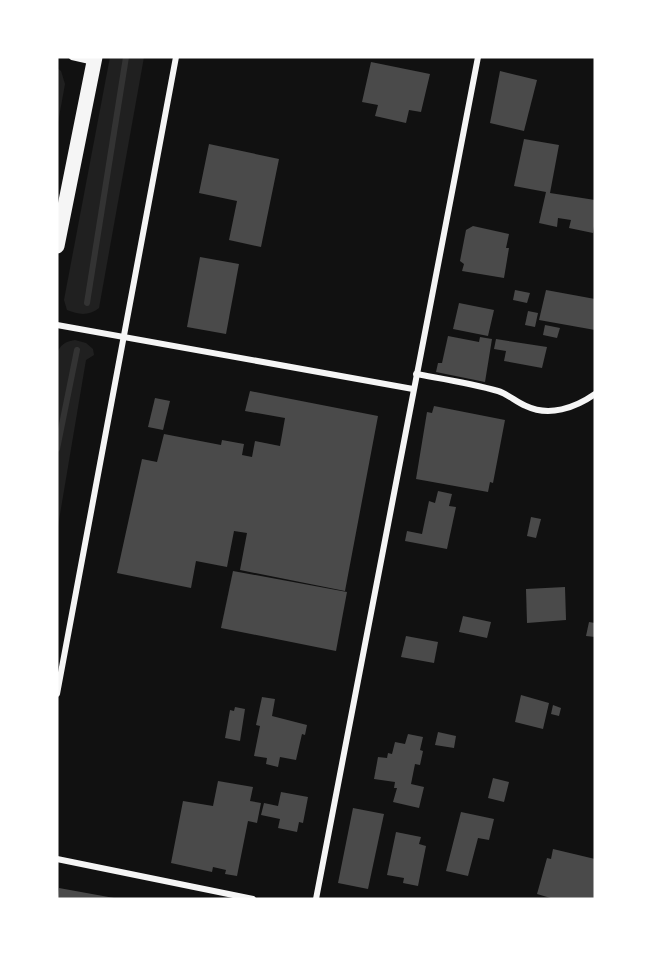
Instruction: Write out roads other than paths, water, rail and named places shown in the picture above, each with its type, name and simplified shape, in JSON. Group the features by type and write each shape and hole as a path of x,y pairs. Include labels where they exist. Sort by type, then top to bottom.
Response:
{"main road":[{"path":"57,246 95,60"}],"street":[{"path":"72,57 95,60"},
{"path":"57,694 176,57"},
{"path":"316,899 478,57"},
{"path":"57,325 413,389"},
{"path":"416,375 501,391 526,406 543,412 559,410 583,402 595,394"},
{"path":"57,859 253,899"}],"waterway":[{"path":"87,303 126,57"},
{"path":"57,449 77,350"}]}
